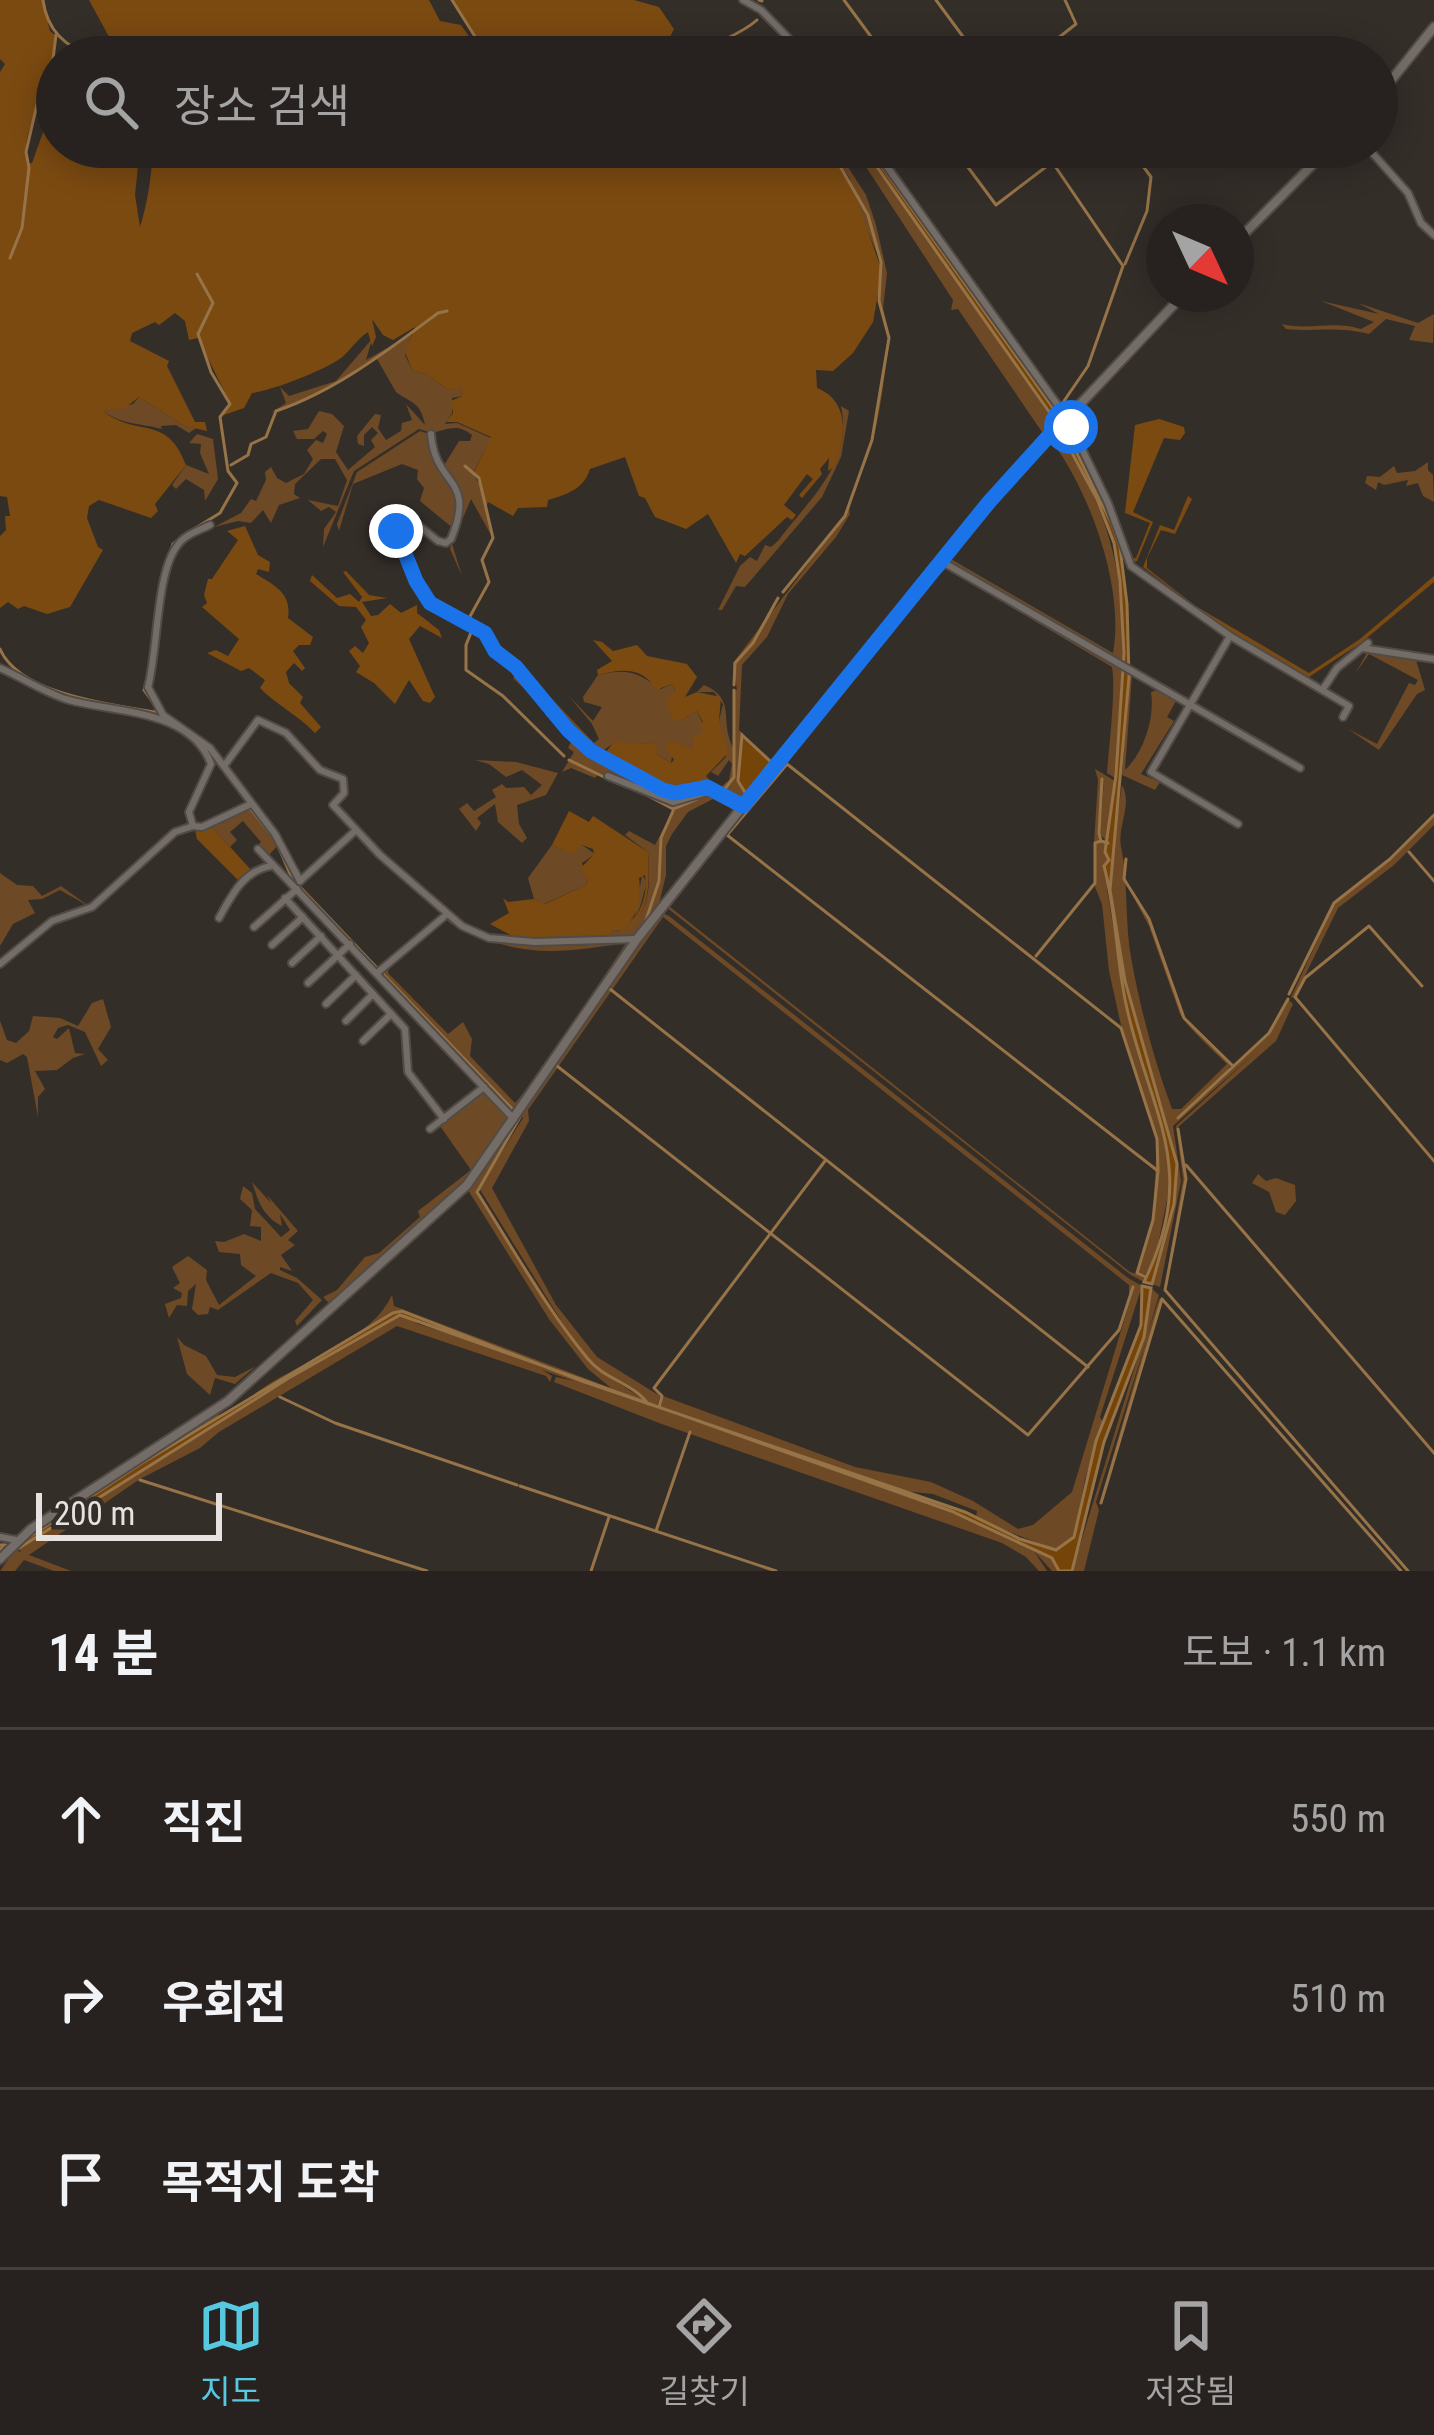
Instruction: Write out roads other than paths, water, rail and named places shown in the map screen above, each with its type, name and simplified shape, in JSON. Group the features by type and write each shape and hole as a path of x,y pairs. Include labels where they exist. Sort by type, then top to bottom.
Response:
{"street":[{"path":"743,0 760,9 786,36"},
{"path":"1398,71 1434,26"},
{"path":"887,168 1062,422 1108,502 1131,566 1230,636 1349,706 1342,717"},
{"path":"1254,224 1309,168"},
{"path":"1386,168 1434,235"},
{"path":"0,1559 16,1540 238,1393 467,1185 637,939 743,806 941,561 1062,422 1167,312"},
{"path":"431,434 437,465 461,497 451,539 438,541 404,513 396,515 392,524 423,595 485,633 495,651 516,667 591,751 663,790 675,793 707,787 743,806"},
{"path":"209,525 174,549 148,687 163,715 203,741 224,766 274,834 298,886"},
{"path":"941,561 1300,768"},
{"path":"1230,636 1151,772 1238,824"},
{"path":"1324,689 1336,668 1365,645 1434,659"},
{"path":"0,668 69,700 158,718 195,740 211,764 188,812 193,826"},
{"path":"224,766 258,720 286,733 320,770 343,779 344,793 333,805 355,831 446,915 489,938 565,944 637,939"},
{"path":"608,776 673,802 714,790"},
{"path":"0,964 52,921 86,911 175,832 251,804"},
{"path":"254,927 355,831"},
{"path":"258,850 298,886 514,1119"},
{"path":"219,918 239,883 266,865 274,866"},
{"path":"286,898 408,1034 408,1072 444,1119"},
{"path":"377,973 446,915"},
{"path":"272,945 303,917"},
{"path":"292,963 321,936"},
{"path":"308,983 350,944"},
{"path":"326,1004 356,975"},
{"path":"346,1021 373,994"},
{"path":"363,1041 391,1014"},
{"path":"430,1130 484,1087"},
{"path":"0,1538 16,1540"}],"waterway":[{"path":"43,0 59,36"},
{"path":"452,0 475,36"},
{"path":"844,0 871,36"},
{"path":"936,0 963,36"},
{"path":"1061,36 1076,24 1065,0"},
{"path":"732,36 757,20"},
{"path":"10,258 22,228 29,168 26,152 36,109"},
{"path":"783,592 845,516 872,440 889,338 879,301 881,262 868,215 841,168"},
{"path":"969,168 996,205 1044,168"},
{"path":"1056,168 1123,266 1088,366 1064,401 1065,407"},
{"path":"1125,264 1147,211 1151,177 1144,168"},
{"path":"194,529 220,513 237,483 228,471 220,417 230,404 211,372 198,334 213,303 197,274"},
{"path":"231,465 248,455 251,444 266,437 276,411 340,381 447,311"},
{"path":"465,466 479,478 493,538 482,560 489,582 468,620 476,624"},
{"path":"170,553 186,534"},
{"path":"734,685 735,663 753,643 778,598"},
{"path":"472,630 466,645 466,670 503,696 564,756"},
{"path":"0,649 10,664 46,687 155,712"},
{"path":"147,680 144,690 163,717"},
{"path":"724,790 734,777 734,690"},
{"path":"209,751 221,768"},
{"path":"569,760 604,777"},
{"path":"1146,1277 1137,1273 1153,1220 1158,1171 727,835 787,764 1121,1028 1157,1139 1158,1171"},
{"path":"1102,779 1099,833 1101,841 1108,843"},
{"path":"641,792 673,809 697,799"},
{"path":"250,808 274,838"},
{"path":"646,920 659,881 661,838 673,811"},
{"path":"1289,994 1334,903 1390,859 1434,815"},
{"path":"1036,956 1095,883 1095,843 1101,841"},
{"path":"278,846 294,883"},
{"path":"1409,852 1434,881"},
{"path":"1126,859 1124,879 1149,919 1184,1018 1233,1066"},
{"path":"299,886 377,968"},
{"path":"1422,986 1369,926 1305,978 1295,997 1434,1161"},
{"path":"382,973 515,1112"},
{"path":"610,989 1088,1367"},
{"path":"1178,1118 1269,1033 1288,999"},
{"path":"557,1066 1028,1435 1119,1330 1133,1287"},
{"path":"520,1117 477,1192 543,1298 588,1359 648,1404"},
{"path":"1178,1129 1186,1179 1165,1290 1408,1571"},
{"path":"659,1407 662,1396 654,1388 825,1161"},
{"path":"1186,1165 1434,1453"},
{"path":"1101,1503 1162,1299 1401,1571"},
{"path":"280,1397 335,1423 517,1485"},
{"path":"656,1531 690,1432"},
{"path":"140,1480 427,1571"},
{"path":"520,1486 776,1571"},
{"path":"591,1571 609,1517"},
{"path":"0,1545 6,1545"},
{"path":"0,1551 3,1545"}]}
